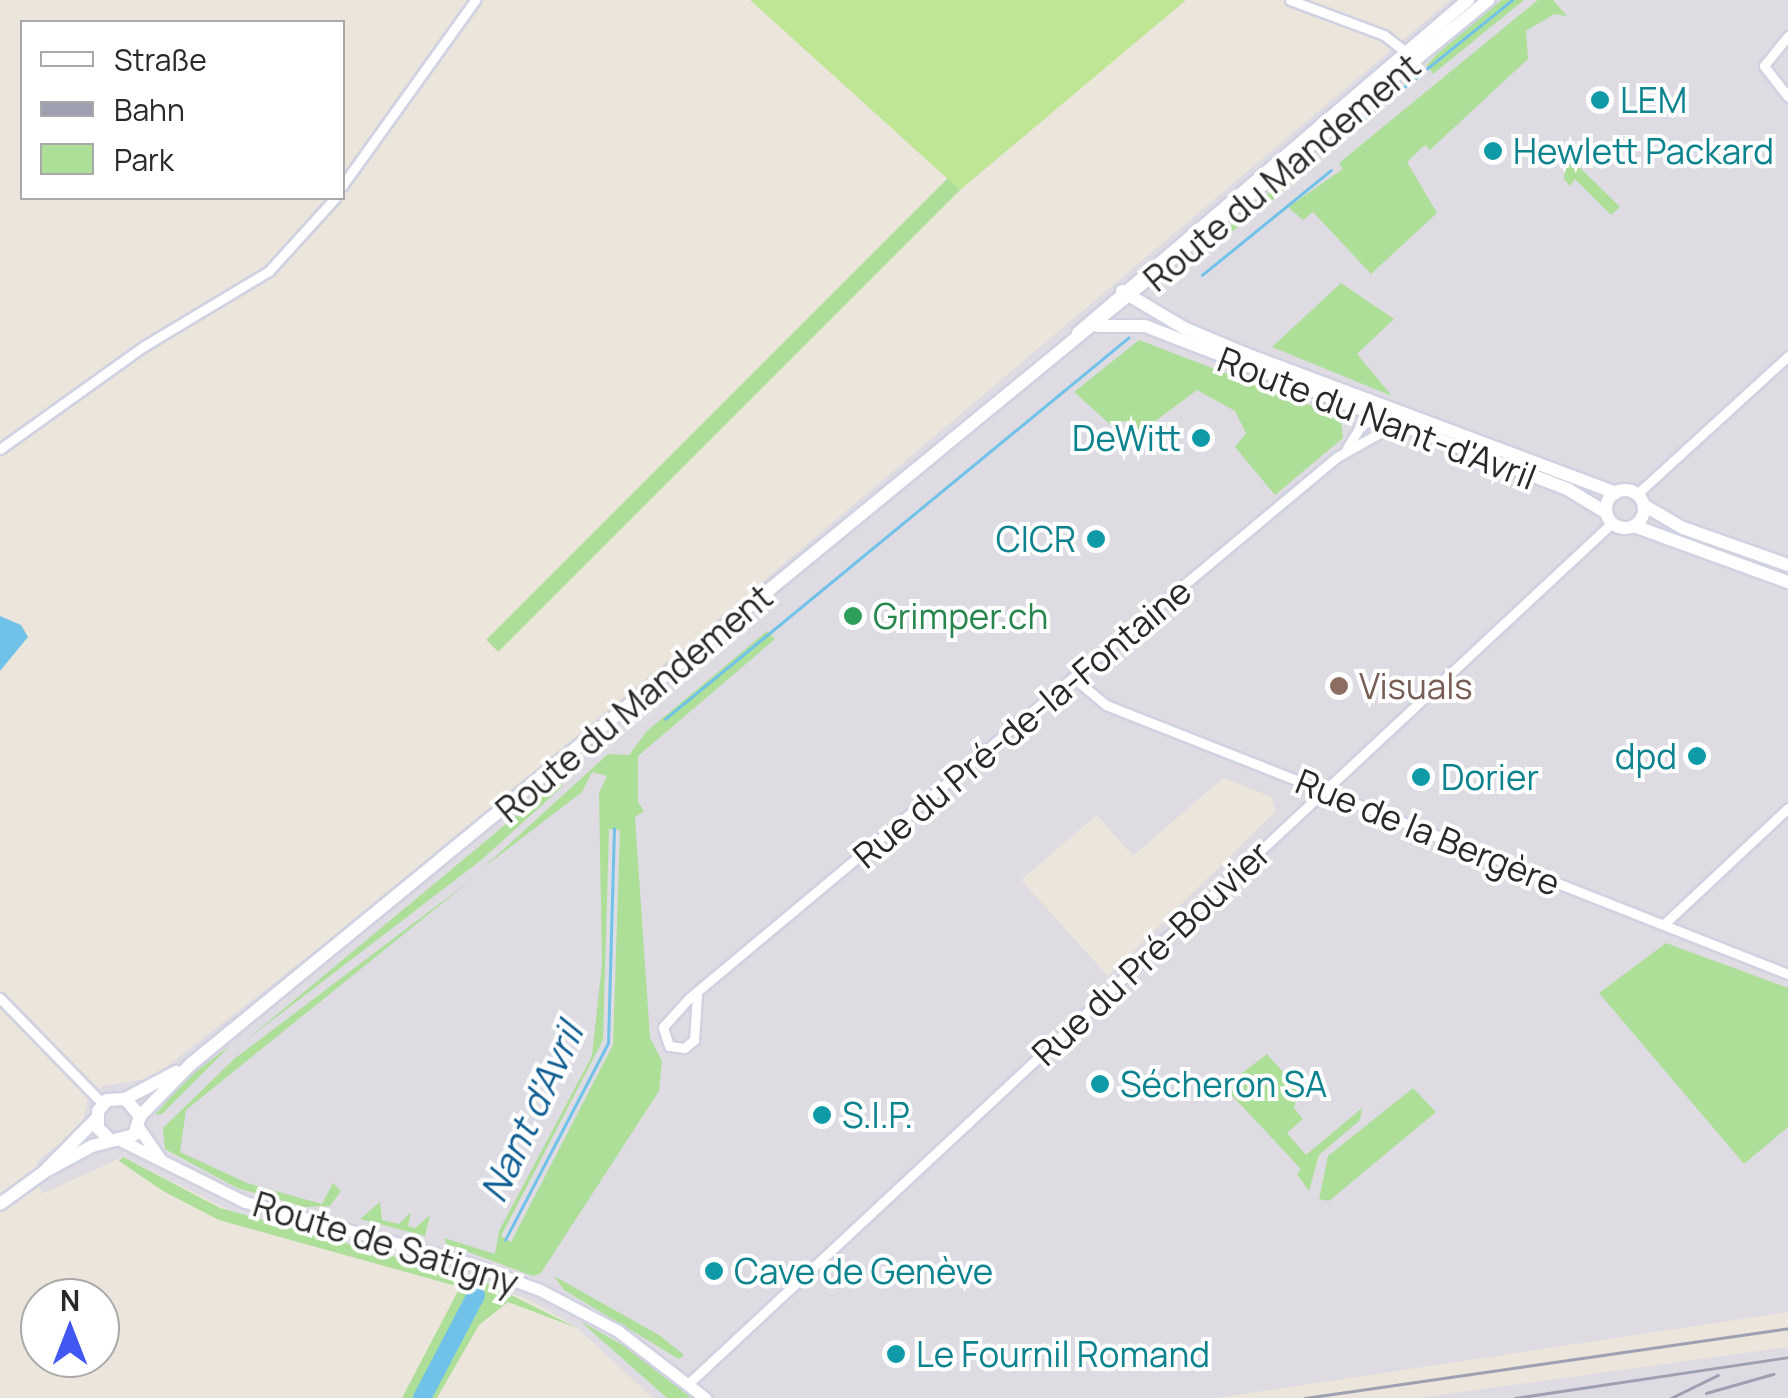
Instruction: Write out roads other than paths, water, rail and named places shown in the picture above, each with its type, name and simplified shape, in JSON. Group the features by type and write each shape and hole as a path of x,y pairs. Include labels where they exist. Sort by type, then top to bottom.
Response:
{"main road":[{"name":"Route du Mandement","path":"1073,338 1096,327 1127,296 1158,276 1409,58 1468,0"},
{"name":"Route du Mandement","path":"116,1140 139,1122 192,1064 1127,296 1409,58 1488,0"},
{"path":"1155,310 1158,276"},
{"name":"Route du Nant-d'Avril","path":"1127,296 1208,339 1403,416 1641,500"},
{"name":"Route du Nant-d'Avril","path":"1127,296 1145,326"},
{"name":"Route du Nant-d'Avril","path":"1096,327 1145,326 1369,418 1568,490 1610,518"},
{"path":"1616,493 1610,518 1788,582"},
{"path":"1634,526 1641,500 1682,528 1788,565"},
{"name":"Route du Mandement","path":"103,1104 124,1098 192,1064"},
{"path":"124,1098 139,1122"},
{"path":"0,1204 44,1172 96,1119 103,1104"},
{"path":"44,1172 116,1140 96,1119"}],"street":[{"path":"345,182 475,0"},
{"path":"1290,0 1384,34 1409,58"},
{"path":"1788,36 1764,66 1788,97"},
{"path":"0,449 144,346 269,271 333,200"},
{"path":"1641,500 1788,356"},
{"path":"1369,418 1403,416"},
{"name":"Rue du Pré-de-la-Fontaine","path":"1346,450 1369,418"},
{"name":"Rue du Pré-de-la-Fontaine","path":"697,995 694,1040 684,1048 668,1046 662,1036 666,1020 1346,450 1392,426"},
{"name":"Rue du Pré-Bouvier","path":"689,1383 1324,791 1610,518"},
{"name":"Rue de la Bergère","path":"1075,679 1106,705 1788,974"},
{"path":"1662,924 1788,808"},
{"path":"0,998 103,1104"},
{"name":"Route de Satigny","path":"139,1122 162,1161"},
{"name":"Route de Satigny","path":"116,1140 245,1202 522,1282 618,1330 705,1398"}],"water":[{"path":"0,616 21,625 28,637 0,671"}],"waterway":[{"path":"1325,151 1512,0"},
{"path":"1202,275 1331,170"},
{"path":"665,719 1128,338"},
{"name":"Nant d'Avril","path":"505,1240 608,1043 614,829"},
{"name":"Nant d'Avril","path":"422,1398 476,1295"}],"railway":[{"path":"1305,1398 1788,1328"},
{"path":"1515,1398 1788,1357"},
{"path":"1706,1393 1773,1374"},
{"path":"1671,1398 1718,1375"}],"place":[{"name":"LEM","path":"1600,100"},
{"name":"Hewlett Packard","path":"1493,151"},
{"name":"DeWitt","path":"1201,438"},
{"name":"CICR","path":"1096,539"},
{"name":"Grimper.ch","path":"853,616"},
{"name":"Visuals","path":"1339,686"},
{"name":"dpd","path":"1697,756"},
{"name":"Dorier","path":"1421,777"},
{"name":"Sécheron SA","path":"1100,1084"},
{"name":"S.I.P.","path":"822,1115"},
{"name":"Cave de Genève","path":"714,1271"},
{"name":"Le Fournil Romand","path":"896,1354"}]}
